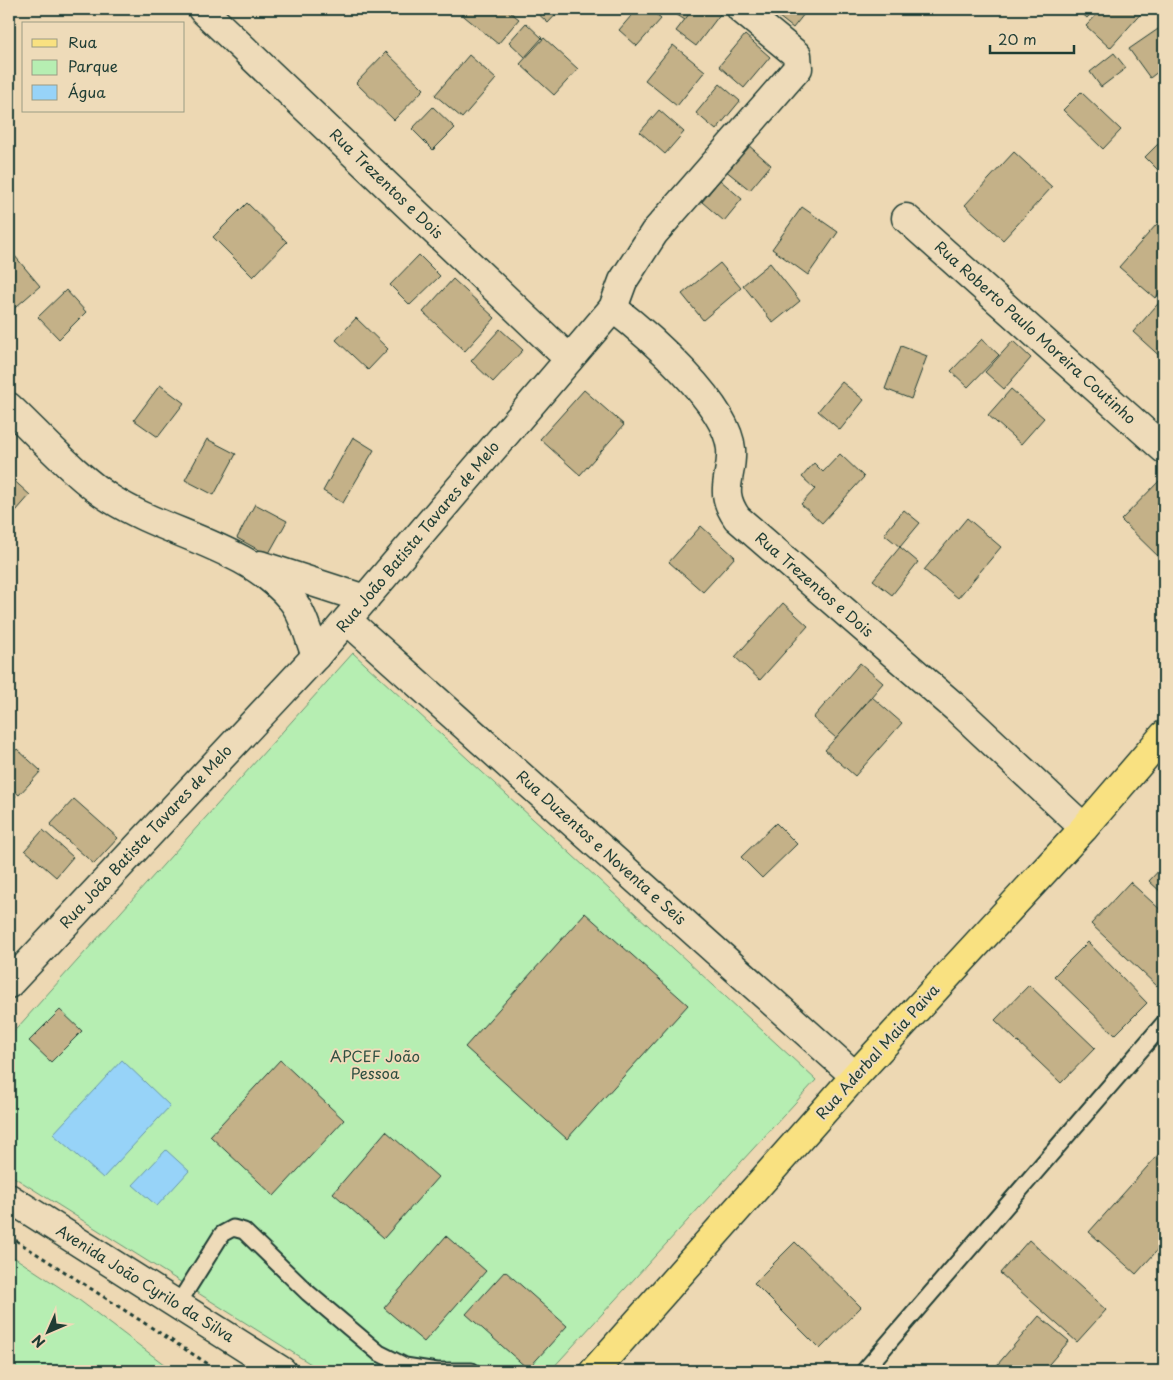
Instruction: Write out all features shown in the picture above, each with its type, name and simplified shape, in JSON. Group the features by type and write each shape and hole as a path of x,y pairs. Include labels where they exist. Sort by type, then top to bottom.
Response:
{"main road":[{"name":"Rua Aderbal Maia Paiva","path":"594,1371 855,1076 1084,828 1164,735"}],"street":[{"name":"Rua Trezentos e Dois","path":"202,9 570,359"},
{"name":"Rua João Batista Tavares de Melo","path":"9,984 316,656 613,308 623,281 654,234 798,68 797,55 741,9"},
{"name":"Rua Roberto Paulo Moreira Coutinho","path":"906,218 1164,449"},
{"name":"Rua Trezentos e Dois","path":"613,308 681,370 715,408 730,449 726,495 730,508 737,518 956,708 1084,828"},
{"path":"9,407 110,498 203,544 242,560 365,599"},
{"path":"242,560 273,582 293,601 316,656"},
{"name":"Rua Duzentos e Noventa e Seis","path":"347,620 855,1076"},
{"name":"Avenida João Cyrilo da Silva","path":"9,1198 282,1371"}],"lane":[{"path":"864,1371 1164,1023"},
{"path":"178,1304 222,1234 233,1228 244,1231 308,1293 379,1352 406,1366 437,1371 472,1371"}],"path":[{"path":"9,1236 219,1371"}],"green space":[{"name":"APCEF João Pessoa","path":"353,653 816,1080 550,1371 322,1371 9,1174 9,1037"},
{"path":"9,1254 79,1300 173,1371 9,1371"}],"water":[{"path":"122,1060 170,1106 103,1178 53,1134"},
{"path":"166,1150 189,1171 157,1206 133,1185"}],"building":[{"path":"462,9 506,9 519,19 498,44 459,12"},
{"path":"533,9 561,9 548,23"},
{"path":"637,9 650,9 661,19 637,46 619,30"},
{"path":"668,9 693,9 685,20"},
{"path":"693,9 724,9 696,46 676,31"},
{"path":"769,9 808,9 793,28"},
{"path":"1077,9 1095,9 1087,18"},
{"path":"1102,9 1145,9 1110,48 1086,26"},
{"path":"526,23 542,38 525,57 509,42"},
{"path":"1164,25 1164,67 1150,78 1129,49"},
{"path":"745,35 770,57 744,88 719,66"},
{"path":"544,38 578,69 554,95 520,64"},
{"path":"673,45 705,71 677,106 645,80"},
{"path":"386,52 424,89 394,120 356,83"},
{"path":"1114,53 1126,68 1101,87 1090,72"},
{"path":"469,55 496,79 462,118 435,95"},
{"path":"720,84 740,101 716,130 696,113"},
{"path":"1081,92 1121,130 1103,149 1063,110"},
{"path":"433,107 455,128 433,150 412,129"},
{"path":"659,110 684,132 665,154 640,132"},
{"path":"1164,138 1164,176 1145,157"},
{"path":"747,144 771,165 750,190 725,170"},
{"path":"1014,152 1052,187 1003,240 965,205"},
{"path":"720,180 742,199 724,221 702,202"},
{"path":"247,203 287,242 253,277 213,237"},
{"path":"802,207 838,232 808,275 772,249"},
{"path":"1164,216 1164,288 1155,298 1119,267"},
{"path":"9,249 40,286 9,313"},
{"path":"419,255 440,276 410,305 390,285"},
{"path":"720,263 741,288 703,320 682,294"},
{"path":"770,263 800,301 773,323 743,285"},
{"path":"453,279 495,318 465,351 423,312"},
{"path":"66,290 86,312 59,339 38,317"},
{"path":"1164,297 1164,360 1133,332"},
{"path":"356,318 388,349 368,370 336,340"},
{"path":"500,329 523,350 493,382 471,361"},
{"path":"982,339 999,355 968,387 951,371"},
{"path":"1013,341 1031,358 1004,389 985,372"},
{"path":"901,346 927,356 911,399 885,389"},
{"path":"842,382 864,400 840,430 818,411"},
{"path":"160,385 184,403 158,437 134,420"},
{"path":"1011,389 1044,418 1021,444 988,415"},
{"path":"584,390 624,425 580,475 540,439"},
{"path":"353,437 374,450 343,503 323,491"},
{"path":"207,439 236,454 214,495 185,480"},
{"path":"840,454 864,477 822,523 801,504 815,489 802,477 814,463 823,472"},
{"path":"9,476 30,495 9,519"},
{"path":"1162,478 1164,481 1164,562 1121,520"},
{"path":"255,504 287,521 268,555 237,538"},
{"path":"904,510 920,523 900,547 884,534"},
{"path":"967,518 1001,547 958,598 924,570"},
{"path":"701,526 735,557 703,592 669,562"},
{"path":"900,547 918,562 892,595 873,580"},
{"path":"783,603 808,626 760,680 735,657"},
{"path":"860,663 883,683 836,738 813,718"},
{"path":"872,697 902,723 855,776 825,750"},
{"path":"17,749 41,771 19,795 9,786 9,758"},
{"path":"9,789 16,796 9,803"},
{"path":"74,799 118,838 94,864 50,825"},
{"path":"776,823 797,844 762,878 741,857"},
{"path":"43,830 73,857 56,877 25,850"},
{"path":"1164,865 1164,895 1149,881"},
{"path":"1130,882 1164,913 1164,978 1157,986 1091,924"},
{"path":"585,913 688,1005 567,1139 465,1047"},
{"path":"1088,942 1147,1003 1115,1035 1054,976"},
{"path":"1029,985 1095,1048 1061,1083 995,1020"},
{"path":"60,1010 82,1031 51,1062 29,1041"},
{"path":"280,1060 344,1120 274,1196 210,1136"},
{"path":"386,1131 438,1177 384,1238 333,1193"},
{"path":"1164,1148 1164,1243 1136,1274 1089,1232"},
{"path":"446,1236 486,1271 424,1342 384,1308"},
{"path":"1029,1240 1106,1310 1077,1342 1000,1273"},
{"path":"795,1242 861,1307 820,1349 754,1283"},
{"path":"505,1271 567,1326 528,1369 466,1314"},
{"path":"1039,1316 1069,1341 1043,1371 992,1371"}]}
